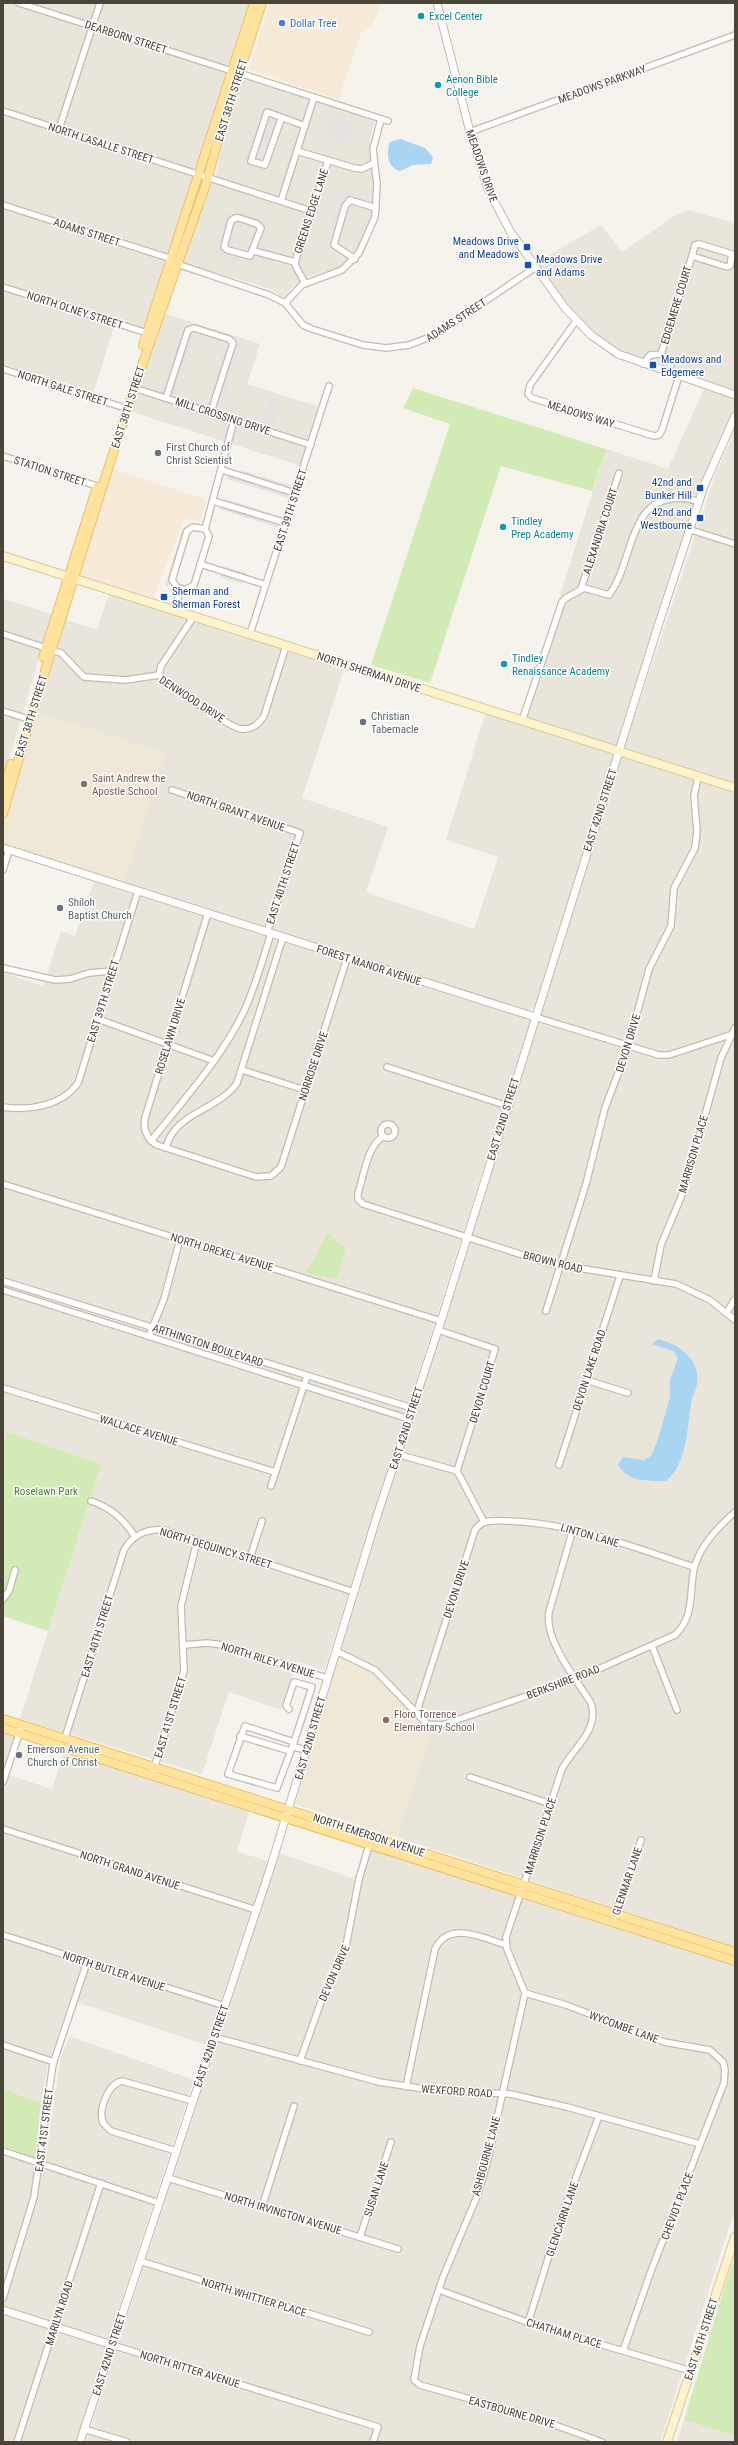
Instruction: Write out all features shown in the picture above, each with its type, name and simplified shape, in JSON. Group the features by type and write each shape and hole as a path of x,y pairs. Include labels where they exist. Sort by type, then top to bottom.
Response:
{"main road":[{"name":"EAST 38TH STREET","path":"3,814 49,649 122,407 147,333 208,177 254,3"},
{"name":"EAST 38TH STREET","path":"70,578 134,388 174,262 198,174 262,3"},
{"name":"NORTH SHERMAN DRIVE","path":"3,556 735,788"},
{"name":"EAST 38TH STREET","path":"3,791 5,779 49,649"},
{"name":"NORTH EMERSON AVENUE","path":"3,1719 21,1729 371,1841 523,1889 616,1914 735,1952"},
{"name":"NORTH EMERSON AVENUE","path":"3,1728 21,1729 65,1738 153,1771"},
{"name":"NORTH EMERSON AVENUE","path":"523,1889 613,1922 735,1961"},
{"name":"EAST 46TH STREET","path":"667,2442 735,2237"}],"street":[{"name":"DEARBORN STREET","path":"19,3 388,121"},
{"path":"59,129 100,3"},
{"name":"MEADOWS DRIVE","path":"437,3 470,132 485,182 497,209 510,231 576,321 606,346 643,364 735,395"},
{"name":"MEADOWS PARKWAY","path":"470,132 735,35"},
{"path":"281,201 314,97"},
{"name":"NORTH LASALLE STREET","path":"3,112 311,211"},
{"path":"281,119 265,165 251,161 268,112 282,117 281,119 305,126"},
{"path":"285,303 298,287 304,283 338,273 355,259 371,229 376,208 377,186 373,144 381,119"},
{"path":"297,151 358,169 374,163"},
{"name":"GREENS EDGE LANE","path":"304,283 295,262 328,161"},
{"path":"355,259 334,245 345,206 350,200 376,208"},
{"name":"ADAMS STREET","path":"3,206 260,291 285,303 303,325 367,346 386,348 424,341 441,332 536,267"},
{"path":"239,218 260,226 254,251 252,255 248,257 224,247 233,219 239,218"},
{"name":"EDGEMERE COURT","path":"661,354 695,245 698,244 731,254 733,256 730,266 727,267 692,256"},
{"path":"254,251 295,262"},
{"name":"NORTH OLNEY STREET","path":"3,287 147,333"},
{"name":"MEADOWS WAY","path":"576,321 530,385 528,394 532,398 654,436 659,435 662,430 679,376"},
{"path":"166,398 188,330 194,328 232,342 211,412"},
{"name":"EDGEMERE COURT","path":"643,364 650,355 661,354 671,363 669,372"},
{"name":"NORTH GALE STREET","path":"3,369 122,407"},
{"name":"EAST 39TH STREET","path":"250,634 329,386"},
{"name":"MILL CROSSING DRIVE","path":"134,388 311,445"},
{"name":"EAST 42ND STREET","path":"80,2442 288,1814 327,1678 397,1454 441,1321 618,752 699,502 735,416"},
{"path":"205,529 193,527 187,531 172,580 175,586 187,590 194,585 209,536 205,529 222,470 226,443 234,420"},
{"name":"STATION STREET","path":"3,456 97,486"},
{"path":"222,470 295,493"},
{"name":"ALEXANDRIA COURT","path":"581,589 619,474"},
{"path":"522,721 562,602 581,589 585,588 609,595 623,571 641,520 652,508 677,497 699,502"},
{"path":"213,501 286,523"},
{"path":"691,530 735,544"},
{"path":"200,564 266,585"},
{"path":"174,610 182,589"},
{"path":"159,675 161,666 194,616"},
{"name":"DENWOOD DRIVE","path":"3,634 61,653 84,677 126,680 159,675 234,726 247,729 257,724 264,716 286,646"},
{"path":"3,711 25,718"},
{"name":"DEVON DRIVE","path":"546,1312 586,1184 605,1108 628,1047 653,959 671,926 674,888 697,842 694,801 698,777"},
{"name":"NORTH GRANT AVENUE","path":"172,790 300,833"},
{"name":"EAST 40TH STREET","path":"151,1141 214,1061 236,1026 252,993 300,833"},
{"path":"3,870 6,849"},
{"name":"FOREST MANOR AVENUE","path":"6,849 648,1054 668,1055 734,1034"},
{"name":"EAST 39TH STREET","path":"3,1107 29,1108 56,1101 70,1093 78,1083 138,891"},
{"name":"ROSELAWN DRIVE","path":"151,1141 146,1134 144,1123 208,913"},
{"path":"151,1141 166,1148 177,1127 224,1098 234,1087 242,1070 283,937"},
{"name":"NORROSE DRIVE","path":"166,1148 257,1177 267,1178 276,1173 282,1165 347,958"},
{"path":"3,968 55,980 70,979 89,973 112,971"},
{"path":"98,1019 214,1061"},
{"name":"MARRISON PLACE","path":"654,1281 661,1245 685,1185 721,1058 734,1034 735,1028"},
{"path":"387,1067 508,1106"},
{"path":"242,1070 305,1090"},
{"name":"BROWN ROAD","path":"384,1136 377,1141 372,1149 358,1193 359,1201 366,1206 560,1266 676,1284 691,1290 727,1312 735,1320"},
{"name":"NORTH DREXEL AVENUE","path":"3,1184 441,1321"},
{"path":"149,1336 164,1299 180,1239"},
{"name":"DEVON LAKE ROAD","path":"559,1465 620,1276"},
{"name":"ARTHINGTON BOULEVARD","path":"3,1281 412,1408"},
{"name":"ARTHINGTON BOULEVARD","path":"3,1290 409,1419"},
{"path":"727,1312 735,1299"},
{"name":"DEVON COURT","path":"438,1330 495,1349 457,1471"},
{"path":"271,1486 307,1376"},
{"path":"586,1380 628,1393"},
{"name":"WALLACE AVENUE","path":"3,1388 275,1472"},
{"path":"397,1454 457,1471 484,1522"},
{"path":"91,1501 114,1512 124,1521 135,1537"},
{"name":"BERKSHIRE ROAD","path":"336,1651 371,1668 416,1714 429,1725 442,1726 576,1679 652,1646 675,1634 685,1623 691,1605 694,1567 709,1541 735,1512"},
{"path":"250,1558 262,1521"},
{"name":"DEVON DRIVE","path":"416,1714 475,1530 484,1522"},
{"name":"LINTON LANE","path":"484,1522 530,1522 573,1529 694,1567"},
{"name":"MARRISON PLACE","path":"506,1944 508,1930 564,1764 588,1734 592,1724 592,1707 552,1638 548,1620 573,1529"},
{"name":"NORTH DEQUINCY STREET","path":"135,1537 144,1532 158,1530 197,1541 354,1592"},
{"name":"EAST 40TH STREET","path":"65,1738 124,1550 135,1537"},
{"name":"EAST 41ST STREET","path":"153,1771 184,1674 182,1601 197,1541"},
{"path":"3,1599 9,1591 15,1570"},
{"name":"NORTH RILEY AVENUE","path":"184,1645 207,1643 223,1645 327,1678"},
{"path":"652,1646 677,1710"},
{"path":"289,1710 286,1706 294,1682 312,1687 293,1747 279,1786 274,1789 228,1774 242,1728 249,1725 293,1747"},
{"path":"3,1782 21,1729"},
{"path":"240,1736 306,1750"},
{"path":"470,1777 551,1804"},
{"name":"NORTH GRAND AVENUE","path":"3,1829 256,1910"},
{"name":"GLENMAR LANE","path":"613,1922 641,1840"},
{"name":"DEVON DRIVE","path":"300,2061 322,1999 344,1953 359,1879 371,1841"},
{"path":"406,2087 435,1949 439,1942 449,1934 460,1932 506,1944 525,1993"},
{"name":"NORTH BUTLER AVENUE","path":"3,1935 225,2006"},
{"name":"EAST 41ST STREET","path":"3,2298 30,2213 40,2163 54,2062 87,1962"},
{"name":"WYCOMBE LANE","path":"525,1993 566,2005 658,2040 708,2049 722,2060"},
{"name":"ASHBOURNE LANE","path":"420,2385 414,2380 415,2368 439,2290 482,2180 525,1993"},
{"name":"WEXFORD ROAD","path":"214,2037 375,2081 406,2087 502,2094 560,2105 700,2144"},
{"path":"3,2045 54,2062"},
{"name":"CHEVIOT PLACE","path":"623,2351 651,2271 724,2081 725,2070 722,2060"},
{"path":"176,2151 111,2131 103,2123 102,2112 110,2088 118,2081 128,2081 193,2101"},
{"path":"262,2207 294,2106"},
{"name":"GLENCAIRN LANE","path":"528,2323 560,2220 599,2116"},
{"name":"SUSAN LANE","path":"360,2237 392,2142"},
{"path":"3,2152 159,2202"},
{"name":"NORTH IRVINGTON AVENUE","path":"168,2178 398,2249"},
{"name":"MARILYN ROAD","path":"17,2442 101,2183"},
{"name":"NORTH WHITTIER PLACE","path":"140,2261 369,2332"},
{"name":"CHATHAM PLACE","path":"439,2290 528,2323 691,2370"},
{"name":"NORTH RITTER AVENUE","path":"3,2310 378,2427 373,2442"},
{"name":"EASTBOURNE DRIVE","path":"420,2385 524,2414 602,2442"},
{"path":"84,2429 127,2442"}],"shaded area":[{"path":"3,3 253,3 146,330 116,320 93,394 3,364"},
{"path":"270,3 382,3 374,22 360,35 338,100 249,69"},
{"path":"241,78 374,119 375,121 370,140 375,200 370,221 360,245 345,266 307,277 294,286 284,298 270,289 184,263 182,259 216,175 219,157"},
{"path":"267,106 292,114 289,123 283,122 265,173 247,167 248,163 245,161 262,109 266,110"},
{"path":"338,113 345,115 344,120 352,122 351,127 353,128 350,139 345,138 344,142 330,137 331,133 327,132 332,116 336,117"},
{"path":"347,192 363,197 360,207 352,205 340,242 336,241 335,243 327,240 341,195 345,196"},
{"path":"233,210 266,221 265,225 269,227 263,246 254,243 252,251 248,249 254,231 237,225 231,245 235,246 234,250 255,257 252,266 217,255 218,251 215,250 227,213 232,214"},
{"path":"688,210 735,223 735,408 703,482 616,746 527,718 554,615 606,449 668,469 703,391 712,384 657,362 619,351 592,333 570,311 537,262 601,225 622,252 676,215"},
{"path":"263,246 283,253 279,262 274,261 273,264 259,260"},
{"path":"164,313 260,344 247,384 320,407 301,466 132,412"},
{"path":"182,329 194,335 174,394 170,394 162,391"},
{"path":"233,341 241,344 220,409 208,405 227,345 231,346"},
{"path":"270,397 282,401 273,426 262,423"},
{"path":"161,400 227,420 226,424 160,403"},
{"path":"240,424 303,444 302,448 238,428"},
{"path":"735,430 735,784 624,748 714,478"},
{"path":"112,469 207,500 200,522 185,518 153,598 83,576 82,570"},
{"path":"240,470 290,485 289,488 292,489 289,498 227,479 230,471 239,474"},
{"path":"223,498 283,517 279,528 219,509"},
{"path":"183,528 187,529 168,587 165,586"},
{"path":"223,566 246,573 242,584 220,577"},
{"path":"109,594 345,667 302,798 388,827 366,892 474,929 498,857 446,840 486,711 614,753 535,1006 528,1012 124,884 36,712 66,620 97,630"},
{"path":"3,599 52,614 3,780"},
{"name":"Saint Andrew the Apostle School","path":"36,712 166,753 124,884 3,845 3,815"},
{"path":"619,754 735,792 735,1947 396,1837 432,1730 425,1728 356,1663 337,1656"},
{"path":"94,882 531,1019 324,1671 297,1661 281,1710 229,1692 202,1774 20,1719 101,1464 7,1432 3,1445 3,973 43,986 61,931 75,936"},
{"path":"337,1656 368,1669 425,1728 432,1730 396,1837 295,1804"},
{"path":"3,1730 11,1732 14,1737 3,1773"},
{"path":"65,1749 250,1808 237,1852 269,1861 206,2045 70,2000 48,2064 41,2103 3,2089 3,1773 52,1789"},
{"path":"365,1848 735,1966 735,2209 660,2442 86,2442 279,1853 355,1879"},
{"path":"69,2036 194,2080 109,2339 3,2309 3,2155 44,2169 60,2061"},
{"path":"3,2313 108,2347 76,2442 3,2442"},
{"path":"684,2420 735,2436 735,2442 677,2442"}],"green space":[{"path":"413,388 606,449 592,491 501,466 430,683 371,665 450,424 403,408"},
{"path":"327,1233 346,1248 337,1279 306,1273"},
{"name":"Roselawn Park","path":"7,1432 101,1464 48,1631 3,1616 3,1445"},
{"path":"3,2089 41,2103 35,2158 3,2146"},
{"path":"732,2263 735,2265 735,2436 684,2420"}],"water":[{"path":"400,139 425,148 433,157 431,164 413,165 400,171 392,166 388,155 390,142"},
{"path":"658,1339 668,1342 685,1353 692,1360 696,1368 697,1377 683,1454 679,1465 666,1481 645,1480 632,1477 626,1474 618,1464 623,1457 644,1460 651,1456 657,1442 670,1397 670,1380 678,1358 673,1351 652,1344"}],"place":[{"name":"Excel Center","path":"421,16"},
{"name":"Dollar Tree","path":"282,23"},
{"name":"Aenon Bible College","path":"438,85"},
{"name":"Meadows Drive and Meadows","path":"527,247"},
{"name":"Meadows Drive and Adams","path":"528,265"},
{"name":"Meadows and Edgemere","path":"653,365"},
{"name":"First Church of Christ Scientist","path":"158,453"},
{"name":"42nd and Bunker Hill","path":"700,488"},
{"name":"42nd and Westbourne","path":"700,518"},
{"name":"Tindley Prep Academy","path":"503,527"},
{"name":"Sherman and Sherman Forest","path":"164,597"},
{"name":"Tindley Renaissance Academy","path":"504,664"},
{"name":"Christian Tabernacle","path":"363,722"},
{"name":"Saint Andrew the Apostle School","path":"84,784"},
{"name":"Shiloh Baptist Church","path":"60,908"},
{"name":"Floro Torrence Elementary School","path":"386,1720"},
{"name":"Emerson Avenue Church of Christ","path":"19,1755"}]}
